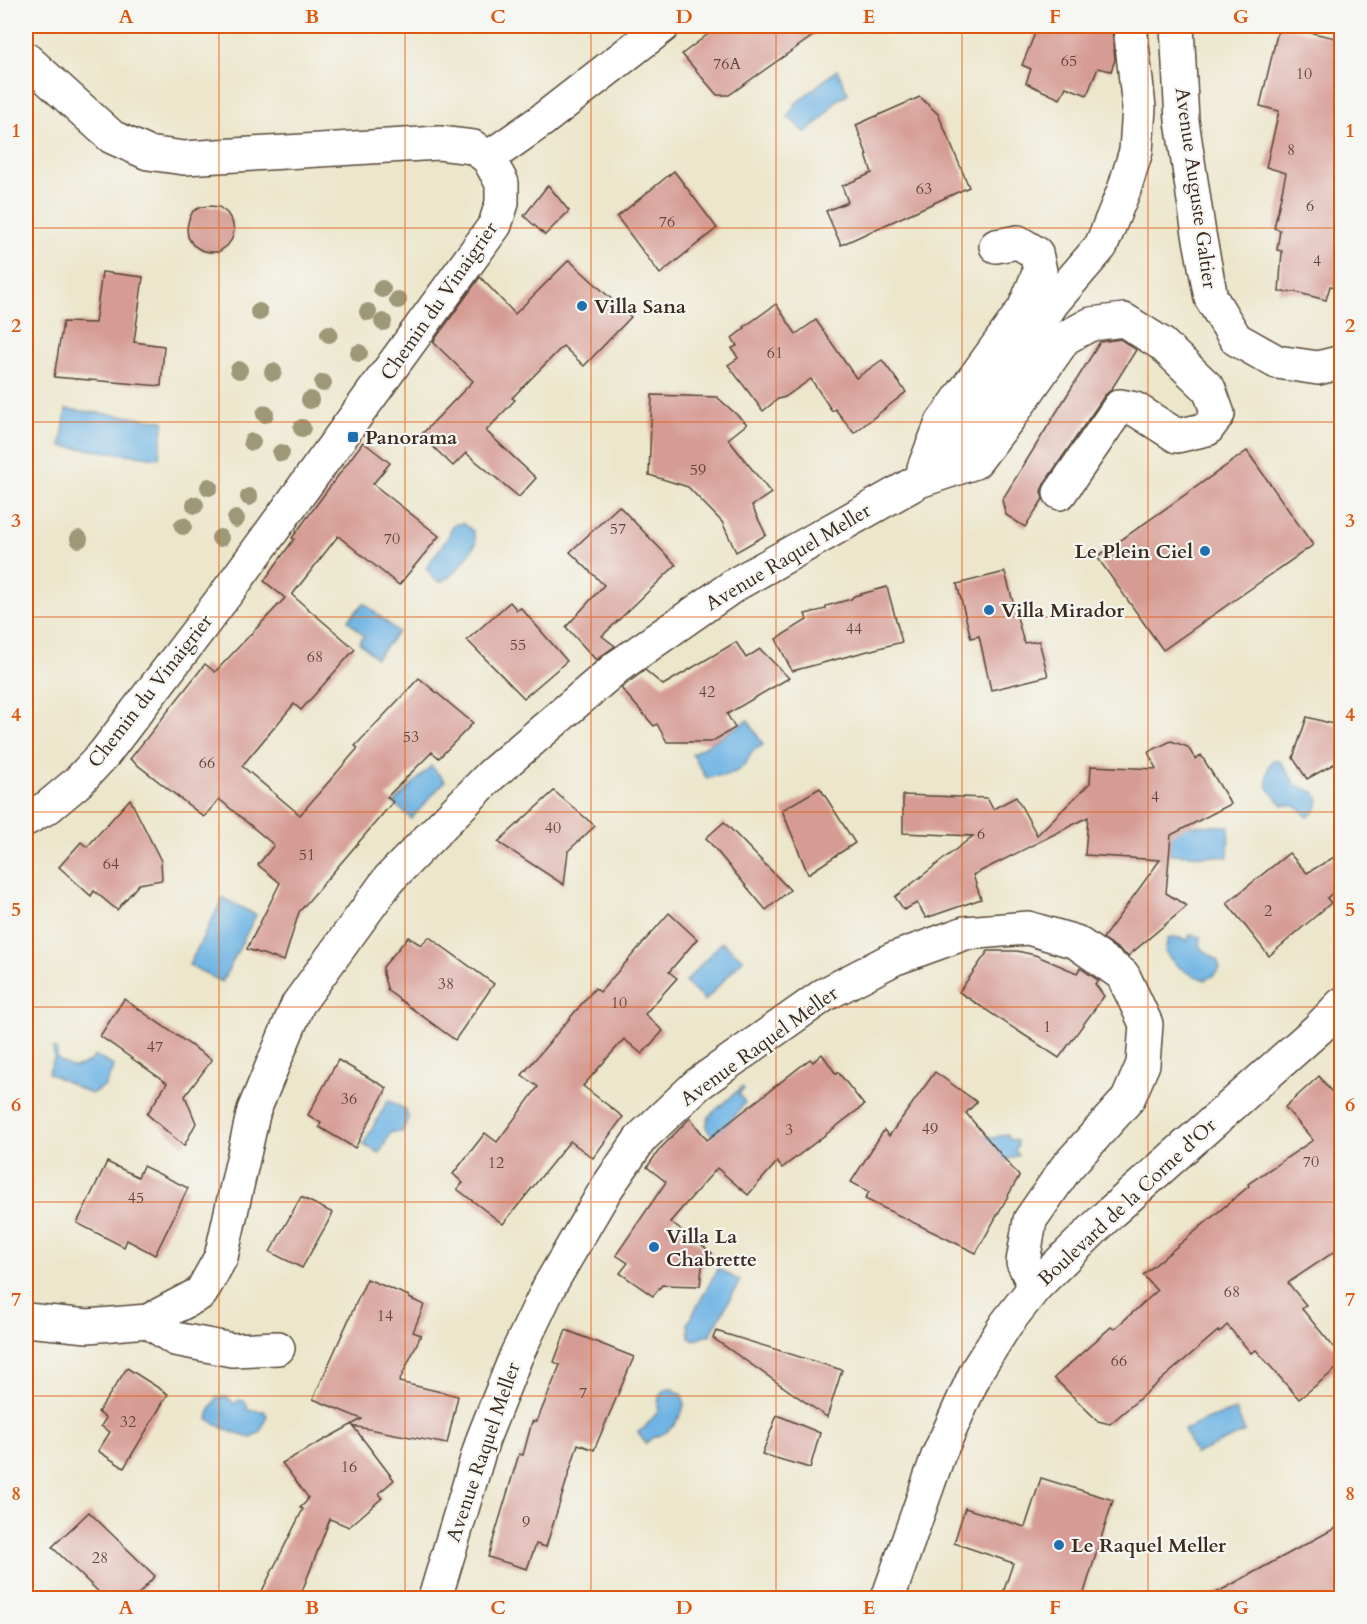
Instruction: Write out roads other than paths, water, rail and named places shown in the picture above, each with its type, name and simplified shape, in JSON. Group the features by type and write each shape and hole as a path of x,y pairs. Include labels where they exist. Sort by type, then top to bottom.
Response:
{"street":[{"path":"26,59 112,137 148,153 184,158 439,143 473,147 488,158 541,121 663,26"},
{"path":"919,481 967,432 1053,302 1101,246 1124,190 1136,151 1139,108 1130,26"},
{"name":"Avenue Auguste Galtier","path":"1177,26 1182,121 1211,298 1236,339 1277,362 1318,368 1341,362"},
{"name":"Chemin du Vinaigrier","path":"26,819 48,807 78,782 104,754 236,581 495,225 502,202 502,183 488,158"},
{"path":"919,481 942,423 1024,309 1040,271 1036,253 1018,242 996,246"},
{"path":"919,481 975,462 1011,416 1065,338 1091,324 1124,320 1162,344 1209,389 1218,414 1207,429 1177,436 1135,409 1120,406 1060,493"},
{"name":"Avenue Raquel Meller","path":"26,1320 88,1326 148,1321 201,1293 221,1257 254,1110 298,1004 389,879 491,775 617,667 736,584 919,481"},
{"name":"Avenue Raquel Meller","path":"435,1599 483,1439 516,1356 550,1285 606,1189 641,1138 698,1084 824,995 893,958 965,933 1028,928 1076,942 1123,975 1146,1024 1143,1064 1128,1099 1066,1168 1030,1220 1023,1262 1035,1287"},
{"name":"Boulevard de la Corne d'Or","path":"888,1599 938,1456 977,1370 1006,1324 1035,1287 1110,1213 1318,1029 1341,1004"},
{"path":"148,1321 176,1339 232,1350 278,1348"}],"water":[{"path":"837,70 848,93 838,99 821,120 806,133 788,117 796,103"},
{"path":"66,409 164,421 159,458 61,446"},
{"path":"463,523 473,531 476,543 456,571 440,582 433,578 426,568 448,537 453,525"},
{"path":"364,603 398,632 376,658 359,642 364,636 348,620"},
{"path":"748,720 763,745 752,751 745,765 737,771 707,779 692,754"},
{"path":"1273,760 1279,760 1296,785 1316,793 1319,801 1315,811 1308,817 1294,806 1283,805 1270,791 1267,774"},
{"path":"431,766 445,781 411,819 394,803"},
{"path":"1172,825 1229,826 1228,857 1169,854"},
{"path":"223,898 256,915 222,982 189,965"},
{"path":"1190,935 1201,937 1200,947 1217,960 1220,968 1213,976 1205,980 1182,969 1165,951 1168,939 1175,937 1188,940"},
{"path":"722,942 743,959 705,1001 685,982"},
{"path":"53,1048 57,1050 57,1058 72,1067 88,1063 95,1056 114,1066 105,1086 91,1094 48,1073 54,1059"},
{"path":"742,1087 744,1089 739,1093 745,1103 716,1137 709,1133 706,1127 709,1116"},
{"path":"388,1100 406,1110 408,1119 402,1132 391,1132 380,1153 363,1145"},
{"path":"1007,1134 1009,1139 1017,1141 1015,1151 1018,1155 994,1166 983,1135 993,1138"},
{"path":"718,1268 740,1281 710,1335 695,1340 689,1337 688,1323"},
{"path":"666,1389 673,1389 681,1394 684,1407 669,1430 652,1438 646,1444 638,1432 658,1412 659,1396"},
{"path":"225,1397 234,1404 239,1400 244,1401 247,1404 247,1410 264,1411 267,1415 260,1433 252,1438 229,1431 208,1419 217,1398"},
{"path":"1236,1410 1245,1432 1195,1454 1184,1430"}],"place":[{"name":"Villa Sana","path":"582,306"},
{"name":"Panorama","path":"353,437"},
{"name":"Le Plein Ciel","path":"1205,551"},
{"name":"Villa Mirador","path":"989,610"},
{"name":"Villa La Chabrette","path":"654,1247"},
{"name":"Le Raquel Meller","path":"1059,1545"}]}
